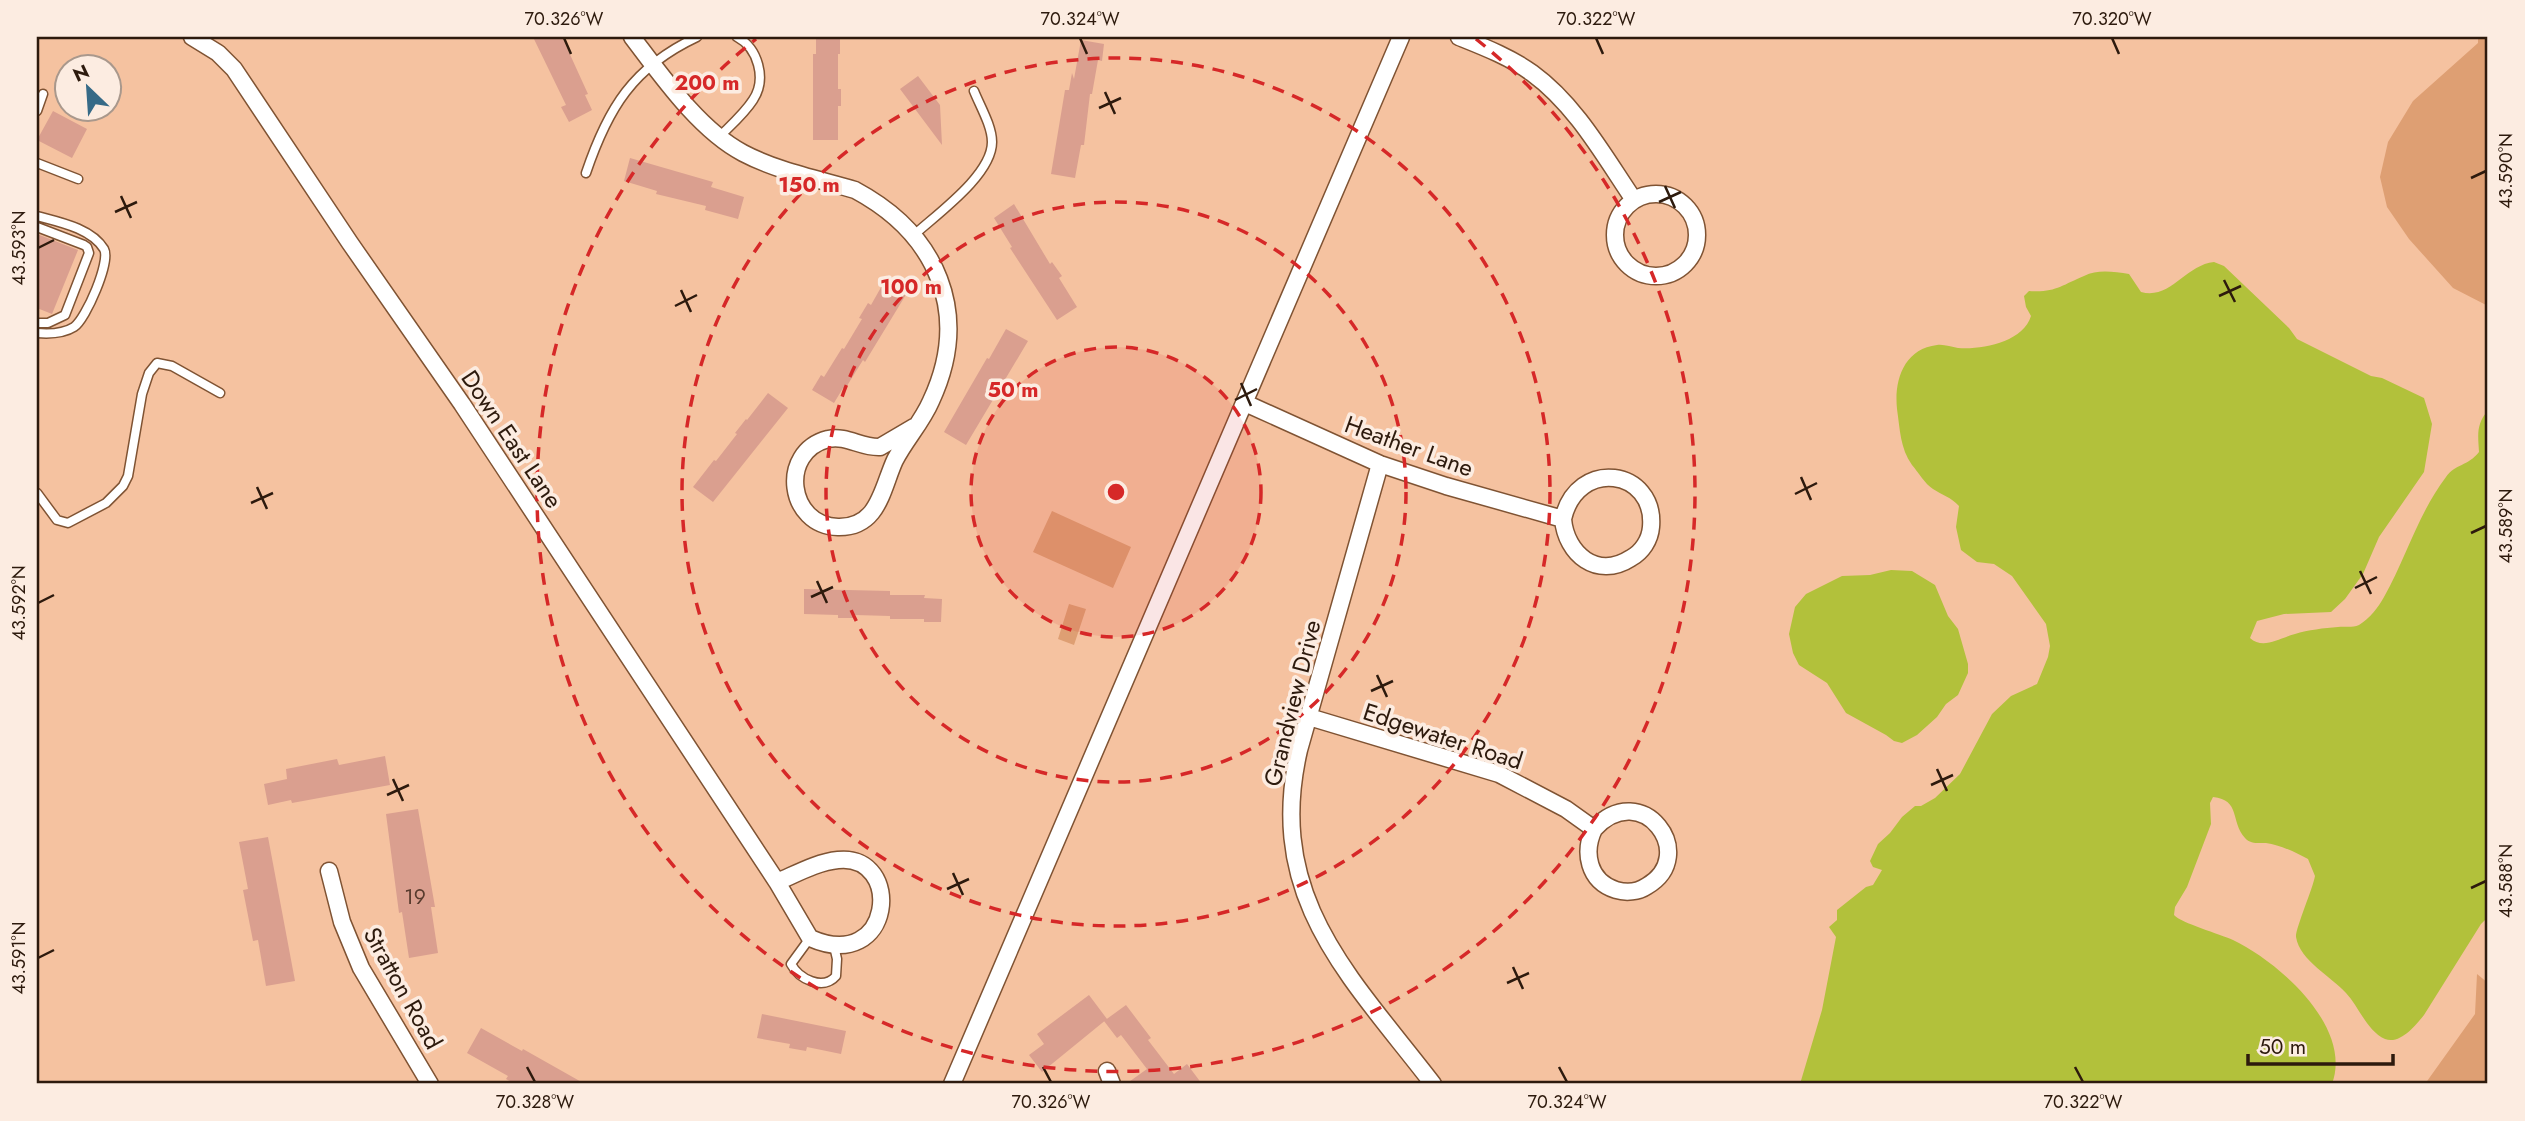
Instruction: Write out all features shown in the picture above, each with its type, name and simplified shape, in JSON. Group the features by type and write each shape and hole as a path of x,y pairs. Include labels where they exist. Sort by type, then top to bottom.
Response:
{"street":[{"name":"Down East Lane","path":"192,37 218,52 234,69 469,414 777,882 810,938"},
{"path":"632,37 688,106 719,137 743,153 768,164 855,190 893,216 914,235 941,281 947,302 948,327 942,373 930,403 892,467 882,498 869,516 850,526 835,527 815,521 804,511 795,491 794,475 799,461 814,445 828,439 842,438 880,447 914,427"},
{"path":"952,1084 1401,37"},
{"path":"1459,37 1504,57 1531,73 1558,95 1576,116 1634,200"},
{"path":"1662,194 1676,199 1691,214 1698,234 1696,248 1689,261 1678,271 1666,276 1640,274 1629,267 1621,257 1615,245 1615,232 1624,208 1634,200 1662,194"},
{"name":"Heather Lane","path":"1245,403 1380,464 1563,519"},
{"name":"Grandview Drive","path":"1380,464 1294,773 1291,816 1295,860 1308,906 1329,948 1433,1084"},
{"path":"1600,478 1629,482 1648,504 1652,518 1650,533 1644,546 1634,557 1622,564 1607,566 1593,564 1580,557 1570,546 1564,533 1563,519 1566,504 1574,492 1586,483 1600,478"},
{"name":"Edgewater Road","path":"1309,717 1499,774 1566,809 1594,829"},
{"path":"1626,811 1639,812 1650,818 1660,826 1666,837 1667,862 1662,873 1653,883 1630,892 1605,885 1596,877 1587,853 1594,829 1603,820 1626,811"},
{"path":"777,882 839,860 852,861 868,870 876,880 883,904 878,920 871,930 856,941 834,946 810,938"},
{"name":"Stratton Road","path":"329,871 342,922 361,968 430,1084"}],"lane":[{"path":"586,173 599,136 637,75 697,37"},
{"path":"719,137 746,108 758,89 756,57 748,45 737,37"},
{"path":"914,235 970,184 989,156 993,140 974,91"},
{"path":"37,111 43,94"},
{"path":"37,163 78,179"},
{"path":"37,216 87,233 103,248 106,261 78,323 66,331 54,334 37,333"},
{"path":"37,227 87,247 89,253 65,315 48,323 37,323"},
{"path":"37,493 57,520 68,523 93,511 116,495 128,476 142,394 149,373 157,363 172,366 220,393"},
{"path":"810,938 791,964 802,976 821,984 830,982 836,976 837,959 834,946"}],"shaded area":[{"path":"2478,37 2488,37 2488,306 2453,288 2409,239 2387,207 2380,177 2388,142 2413,101 2478,43"},
{"path":"2214,262 2224,266 2289,328 2297,339 2371,376 2382,378 2424,398 2432,424 2424,472 2379,537 2363,574 2345,599 2331,612 2284,614 2257,621 2250,638 2255,641 2266,643 2311,630 2356,626 2370,616 2384,597 2436,491 2450,473 2479,452 2480,425 2488,410 2488,917 2421,1019 2402,1037 2385,1039 2368,1025 2346,993 2310,961 2299,946 2296,933 2315,876 2308,859 2277,845 2247,840 2240,831 2228,802 2213,797 2210,803 2211,824 2174,915 2251,950 2290,980 2308,999 2322,1019 2332,1041 2336,1062 2332,1084 1800,1084 1822,1010 1836,937 1829,927 1837,920 1837,910 1866,887 1873,885 1882,870 1873,867 1870,861 1878,844 1902,817 1915,806 1921,806 1935,798 1960,774 1992,714 2011,696 2037,684 2050,646 2046,624 2012,576 1994,564 1977,562 1961,550 1956,527 1959,506 1930,487 1908,459 1901,438 1897,409 1897,387 1904,368 1909,359 1926,348 1940,345 1978,348 2011,338 2027,325 2031,316 2024,296 2029,291 2052,290 2095,272 2106,272 2129,274 2141,292 2152,293 2170,287 2204,264"},
{"path":"1052,511 1131,547 1113,588 1033,552"},
{"path":"1891,570 1912,571 1935,585 1948,616 1958,629 1968,664 1968,673 1958,695 1917,735 1902,743 1846,713 1827,683 1799,665 1789,634 1795,607 1806,594 1842,576 1870,575"},
{"path":"1069,604 1086,609 1074,645 1058,639"},
{"path":"2477,974 2488,983 2488,1084 2425,1084 2475,1014"}],"building":[{"path":"533,37 562,37 588,94 585,95 592,110 569,122 561,107 566,105"},
{"path":"816,37 840,37 838,89 841,89 841,106 838,106 838,140 813,140 813,54 816,54"},
{"path":"1081,40 1104,44 1102,61 1098,60 1090,94 1084,145 1081,145 1075,178 1051,174 1065,90 1069,90 1072,73 1074,79"},
{"path":"918,76 940,105 942,145 900,89"},
{"path":"52,113 52,122 74,122 87,129 72,158 37,140"},
{"path":"630,158 713,182 711,187 744,197 738,219 705,210 706,206 656,194 657,191 624,181"},
{"path":"1014,204 1050,264 1052,262 1062,276 1059,278 1077,307 1057,320 1010,248 1012,247 994,218"},
{"path":"37,234 78,250 52,314 37,308"},
{"path":"888,275 910,288 865,362 863,360 834,403 812,390 821,375 824,377 842,348 844,349 862,319 859,318 868,303 871,305"},
{"path":"1006,329 1028,341 966,445 944,432"},
{"path":"768,393 788,408 713,502 693,487"},
{"path":"804,589 890,591 890,595 925,595 924,598 942,599 941,622 890,619 890,616 855,615 855,618 838,618 838,615 804,614"},
{"path":"385,756 390,785 268,805 264,784 287,779 286,769 337,759 339,765"},
{"path":"418,809 435,907 431,907 438,953 409,958 402,912 399,913 386,814"},
{"path":"268,837 295,981 266,986 258,940 253,941 243,890 248,889 239,842"},
{"path":"1089,995 1107,1019 1042,1072 1029,1055 1044,1044 1037,1034"},
{"path":"1126,1005 1174,1074 1187,1064 1202,1084 1126,1084 1147,1069 1121,1035 1117,1038 1104,1021"},
{"path":"762,1014 846,1031 841,1054 807,1047 806,1051 789,1048 790,1044 757,1038"},
{"path":"481,1028 585,1084 515,1084 506,1079 508,1076 467,1053"}]}
